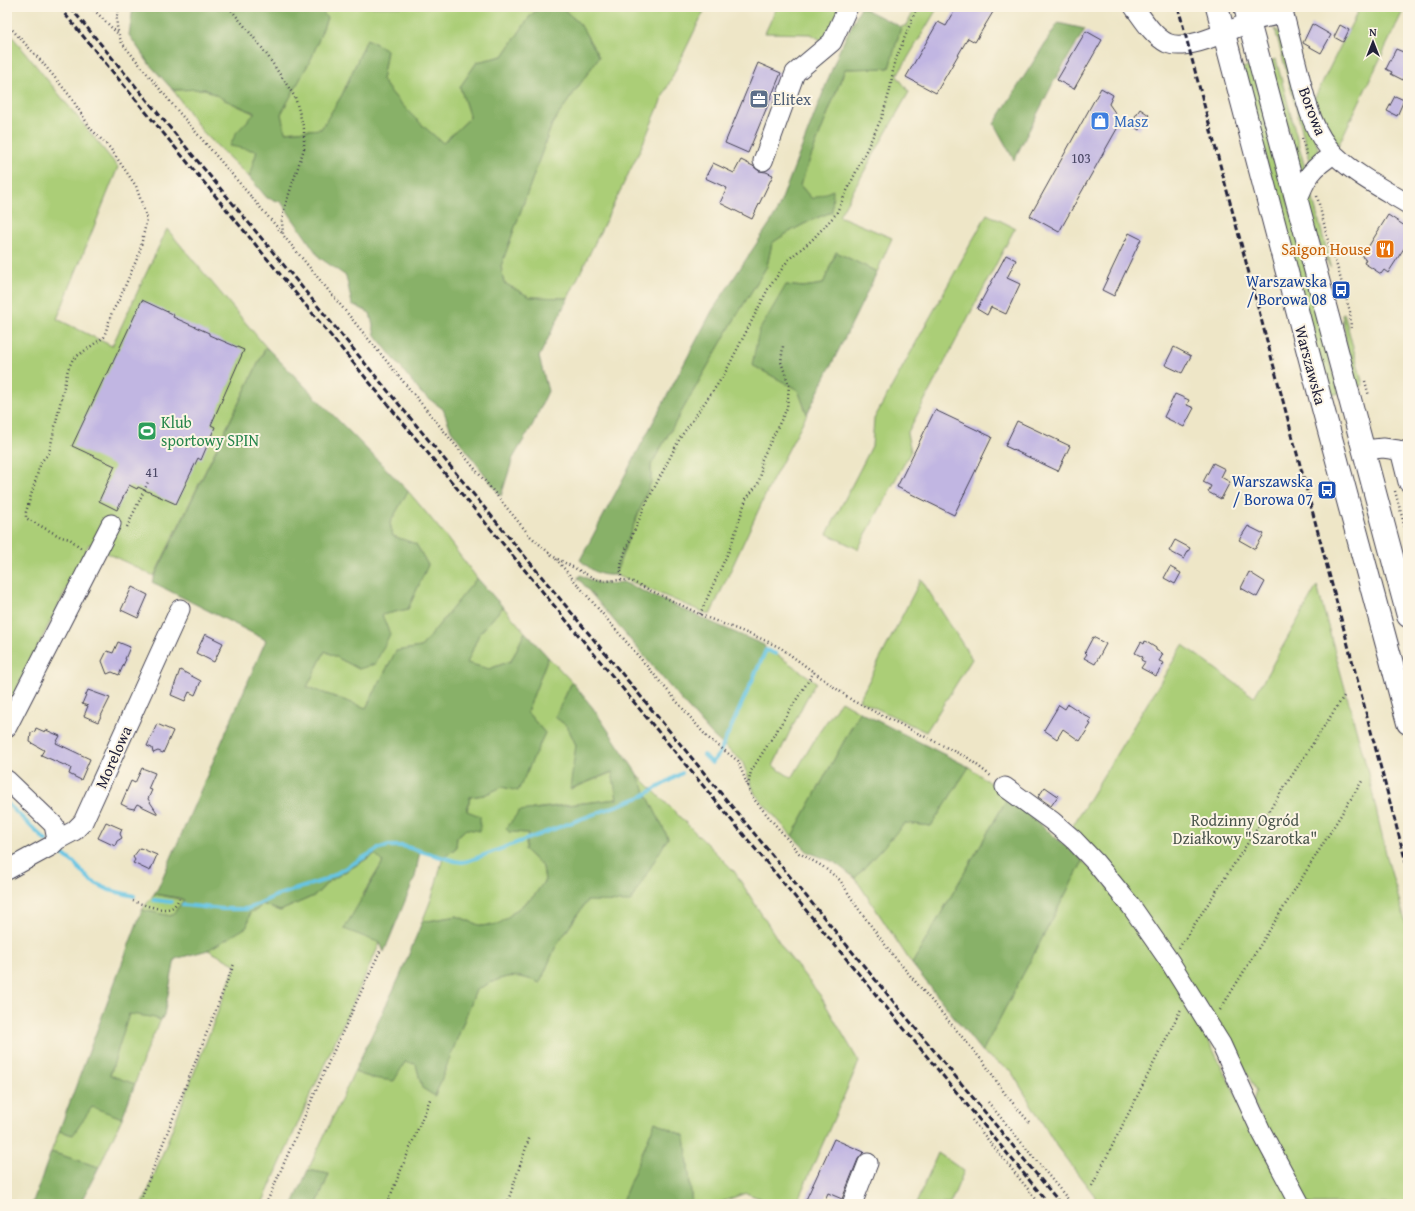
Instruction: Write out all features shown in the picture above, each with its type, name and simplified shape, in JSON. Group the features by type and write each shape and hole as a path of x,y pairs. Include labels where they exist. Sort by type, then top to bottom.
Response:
{"main road":[{"name":"Warszawska","path":"1217,7 1408,724"},
{"name":"Warszawska","path":"1247,15 1408,616"}],"street":[{"path":"763,161 795,73 832,42 848,7"},
{"path":"1134,7 1153,32 1172,45 1197,42 1224,34"},
{"name":"Borowa","path":"1224,34 1247,15 1283,10 1312,117 1321,136 1334,154 1359,174 1408,204"},
{"path":"1297,202 1302,186 1311,172 1323,160 1334,154"},
{"path":"1364,450 1383,448 1398,450 1401,454 1400,483"},
{"path":"7,728 87,573 118,527"},
{"name":"Morelowa","path":"7,870 51,846 57,840 74,831 83,822 180,609"},
{"path":"7,780 54,825 57,840"},
{"path":"1005,787 1052,821 1079,845 1131,906 1170,962 1210,1026 1272,1153 1300,1204"},
{"path":"852,1204 868,1163"}],"path":[{"path":"91,7 118,33"},
{"path":"120,7 116,14 118,33 122,43 283,235 530,536 554,557 706,737 738,761 752,797 799,853 822,866 840,880 857,907 892,954 985,1064 1006,1095 1029,1122"},
{"path":"229,7 263,49 296,97 304,129 304,149 285,206 282,221 283,235"},
{"path":"621,580 621,565 626,549 647,502 680,438 724,374 768,288 789,259 812,240 836,214 882,118 890,90 894,64 917,7"},
{"path":"7,24 42,62 70,96 91,129 110,148 136,186 147,219 139,254 119,300 112,312 104,337 73,359 68,369 49,453 41,462 26,512 26,518 32,522 61,537 70,539 81,548 87,573"},
{"path":"1315,191 1331,252 1337,266 1350,312 1350,327 1353,335"},
{"path":"700,614 731,546 746,499 758,484 761,474 761,462 787,408 789,385 781,362 783,346"},
{"path":"1365,381 1371,403"},
{"path":"118,527 148,482"},
{"path":"1400,483 1408,539"},
{"path":"554,557 595,579 606,581 631,581 700,614 775,645 853,700 968,758 1005,787"},
{"path":"748,787 751,771 814,672"},
{"path":"1170,962 1344,696"},
{"path":"1210,1026 1362,781"},
{"path":"134,901 161,909 168,909 174,907 180,898"},
{"path":"266,1204 325,1070 382,949"},
{"path":"140,1204 234,964"},
{"path":"1092,1186 1180,1010 1191,996"},
{"path":"387,1204 431,1097"},
{"path":"988,1102 1072,1204"},
{"path":"972,1120 1040,1204"},
{"path":"507,1204 530,1136"}],"green space":[{"path":"133,7 319,7 327,18 312,57 281,114 285,132 321,129 342,95 367,39 387,50 382,80 410,113 443,143 470,118 460,87 477,62 503,56 531,15 541,7 561,7 580,24 599,57 552,124 501,266 504,283 530,297 568,298 539,357 548,391 533,424 513,458 501,496 451,430 443,409 421,393 375,335 370,313 352,304 346,276 320,258 281,202 267,198 249,177 257,151 230,146 236,133 255,113 225,100 205,89 173,90 150,65 129,35"},
{"path":"319,7 541,7 531,15 503,56 477,62 460,87 470,118 443,143 410,113 382,80 387,50 367,39 342,95 321,129 284,132 281,114 312,57 327,18"},
{"path":"561,7 706,7 664,94 641,148 568,298 530,297 504,283 501,266 552,124 599,57 580,24"},
{"path":"777,7 840,7 824,42 811,34 765,33"},
{"path":"861,7 901,27 889,68 845,69 800,185 812,199 833,190 832,212 816,218 772,243 767,266 734,320 651,465 651,482 615,575 600,574 580,560 712,311 776,214 839,51"},
{"path":"915,7 938,7 897,76 909,92 839,216 892,238 877,272 836,252 823,284 803,287 786,285 752,365 798,390 807,414 770,485 710,615 615,575 651,482 651,465 734,320 767,266 772,243 816,218 832,212 812,199 800,185 845,69 889,68 901,27 907,25"},
{"path":"1360,7 1405,7 1338,146 1314,99"},
{"path":"1058,23 1085,29 1054,81 1014,160 994,124"},
{"path":"1275,29 1279,32 1318,148 1318,151 1311,164"},
{"path":"11,35 118,167 57,319 112,346 167,229 266,347 154,576 89,544 7,708 7,54"},
{"path":"1276,59 1306,172 1302,177 1269,61"},
{"path":"1252,66 1339,393 1329,396 1241,68"},
{"path":"205,89 255,114 237,133 231,145 257,151 249,177 202,131 173,90"},
{"path":"1309,185 1331,266 1330,267 1318,240 1307,207"},
{"path":"987,214 1015,228 907,434 911,451 858,549 827,534 872,446 874,419"},
{"path":"836,252 877,272 807,414 798,390 752,365 759,331 786,285 803,287 823,284"},
{"path":"1344,313 1363,385 1355,388 1342,314"},
{"path":"266,347 408,491 390,523 393,536 416,544 428,565 408,609 382,615 390,634 375,664 359,669 325,651 307,687 366,708 396,651 421,647 477,578 503,607 479,634 467,663 489,669 511,661 525,632 548,657 527,712 545,733 518,791 502,787 484,795 470,797 467,811 480,816 480,831 466,829 457,837 456,848 443,858 420,851 415,877 384,952 380,943 344,929 383,862 375,854 328,882 316,895 280,911 262,904 257,910 250,912 247,927 208,950 175,959 164,1015 161,1020 129,1014 110,1075 135,1084 122,1118 92,1107 73,1135 59,1131 142,910 171,916 184,900 154,894 158,888 266,640 152,582"},
{"path":"408,491 443,533 477,578 421,647 396,651 366,708 307,687 325,651 359,669 382,615 408,609 428,565 416,544 393,536 390,523"},
{"path":"580,575 606,584 623,582 764,645 766,650 723,745 711,734 677,695 578,578"},
{"path":"921,579 972,659 926,732 859,700"},
{"name":"Rodzinny Ogród Działkowy \"Szarotka\"","path":"1317,586 1367,769 1387,858 1408,931 1408,1204 1305,1204 1253,1102 1256,1091 1241,1062 1072,827 1183,645 1254,697"},
{"path":"503,607 525,632 511,661 489,669 467,663 479,634"},
{"path":"766,650 776,654 816,682 773,766 792,778 818,734 841,701 860,712 792,836 755,794 742,761 723,745"},
{"path":"548,657 572,682 555,717 567,726 576,745 571,789 613,772 617,799 532,809 509,832 528,833 525,850 543,867 545,880 534,896 499,924 481,926 457,916 422,922 432,897 443,858 456,848 457,837 466,829 480,830 467,811 470,797 484,795 502,787 518,790 545,733 527,712"},
{"path":"572,682 593,708 636,772 668,838 630,902 587,901 555,948 540,983 521,977 507,977 476,990 435,1096 422,1088 416,1064 405,1062 394,1081 372,1078 354,1072 400,976 422,922 457,916 481,926 499,924 534,896 545,880 543,867 525,850 528,833 509,832 506,829 519,811 617,799 612,772 570,789 576,745 567,726 555,717"},
{"path":"860,712 969,767 931,826 905,823 855,878 834,862 808,852 792,836"},
{"path":"969,767 1008,797 912,964 855,878 905,823 931,826"},
{"path":"636,773 734,871 785,951 820,995 859,1062 796,1204 775,1204 746,1193 716,1204 692,1204 685,1136 655,1122 621,1204 317,1204 329,1174 308,1170 354,1072 372,1078 405,1062 416,1064 422,1088 435,1096 476,990 507,977 521,977 540,983 555,948 587,901 668,838"},
{"path":"1008,797 1083,861 982,1052 912,964"},
{"path":"375,854 383,862 362,896 380,943 262,1204 143,1204 236,965 208,950 246,927 250,912 257,910 262,904 280,911 316,895 328,882"},
{"path":"1083,861 1111,890 1190,1004 1244,1111 1296,1204 1101,1204 1057,1147 1011,1071 982,1052"},
{"path":"154,894 184,900 171,916 142,910"},
{"path":"129,1013 161,1020 147,1048 135,1084 110,1076"},
{"path":"92,1106 122,1118 99,1167 51,1152 59,1131 73,1135"},
{"path":"655,1122 685,1136 692,1204 621,1204"},
{"path":"51,1152 99,1167 81,1204 32,1204"},
{"path":"938,1153 964,1171 950,1204 916,1204"},
{"path":"308,1170 329,1174 317,1204 293,1204"}],"building":[{"path":"957,7 996,7 975,42 968,38 936,93 906,77 938,22 946,26"},
{"path":"1312,24 1331,35 1321,53 1303,43"},
{"path":"1340,25 1349,30 1343,42 1334,37"},
{"path":"1086,31 1102,40 1074,89 1057,80"},
{"path":"1396,49 1408,54 1408,71 1403,80 1391,74 1392,72 1386,69"},
{"path":"758,63 781,73 748,153 725,143"},
{"path":"1101,88 1113,95 1109,104 1116,114 1118,127 1059,232 1030,216"},
{"path":"1395,96 1404,100 1397,116 1387,111"},
{"path":"1140,109 1149,115 1139,130 1130,124"},
{"path":"741,160 759,171 773,175 752,219 720,203 727,188 705,178 713,163 734,173"},
{"name":"Saigon House","path":"1388,215 1408,228 1408,242 1388,273 1384,270 1381,274 1364,263 1366,259 1362,257"},
{"path":"1129,233 1141,239 1114,296 1102,290"},
{"path":"1006,255 1016,260 1007,278 1020,284 1006,314 991,307 987,315 977,309"},
{"path":"142,300 174,315 173,317 209,333 209,335 244,350 211,425 215,427 201,460 198,458 176,504 138,487 137,489 129,485 117,510 99,501 115,466 72,446"},
{"path":"1174,347 1191,356 1182,373 1165,365"},
{"path":"1175,394 1189,400 1187,405 1194,408 1184,427 1164,417"},
{"path":"935,410 992,437 954,515 897,487"},
{"path":"1017,421 1070,446 1058,471 1005,446"},
{"path":"1213,463 1225,469 1221,477 1230,482 1221,499 1208,492 1211,486 1203,482"},
{"path":"1248,526 1264,534 1255,549 1239,540"},
{"path":"1175,540 1190,548 1184,559 1169,551"},
{"path":"1170,567 1181,573 1175,584 1164,578"},
{"path":"1249,572 1265,582 1257,597 1241,588"},
{"path":"132,587 148,595 138,618 121,610"},
{"path":"205,634 223,643 214,662 196,653"},
{"path":"1093,637 1106,644 1095,664 1084,658 1087,654 1085,652"},
{"path":"1145,641 1163,654 1159,661 1164,663 1156,676 1141,668 1145,662 1141,660 1143,657 1135,653 1141,642 1144,644"},
{"path":"118,642 130,647 126,659 119,675 112,672 107,674 102,661 107,651 113,653"},
{"path":"180,670 201,681 195,695 189,692 185,701 171,695"},
{"path":"88,690 110,698 98,722 84,716 88,706 82,704"},
{"path":"1068,704 1091,719 1089,723 1091,724 1080,741 1063,729 1057,739 1044,730 1059,705 1065,709"},
{"path":"157,724 173,731 163,753 158,751 153,753 152,748 147,746"},
{"path":"36,728 45,732 46,730 60,736 56,743 90,759 81,780 69,774 71,768 41,755 44,750 30,742 31,733 35,731"},
{"path":"142,768 155,773 148,789 152,790 148,799 158,814 137,804 134,809 121,804 131,781 135,783"},
{"path":"1045,787 1058,796 1051,806 1038,797"},
{"path":"106,822 122,829 120,834 122,838 117,841 115,846 98,838"},
{"path":"140,848 157,855 150,871 133,863 135,860 133,857"},
{"path":"834,1139 864,1152 858,1159 842,1199 828,1193 823,1204 804,1204"}],"waterway":[{"path":"704,755 712,763 719,754 766,650 776,654"},
{"path":"183,905 223,909 246,909 275,896 325,880 380,848 389,846 403,846 455,861 468,861 643,796 682,773"},
{"path":"7,803 46,841"},
{"path":"59,851 74,863 91,881 109,890 134,896"},
{"path":"154,900 171,902"}],"railway":[{"path":"59,7 1049,1204"},
{"path":"70,7 1061,1204"},
{"path":"1178,7 1408,870"}],"place":[{"name":"Elitex","path":"759,99"},
{"name":"Masz","path":"1100,121"},
{"name":"Saigon House","path":"1385,249"},
{"name":"Warszawska / Borowa 08","path":"1341,290"},
{"name":"Klub sportowy SPIN","path":"147,431"},
{"name":"Warszawska / Borowa 07","path":"1327,490"}]}
